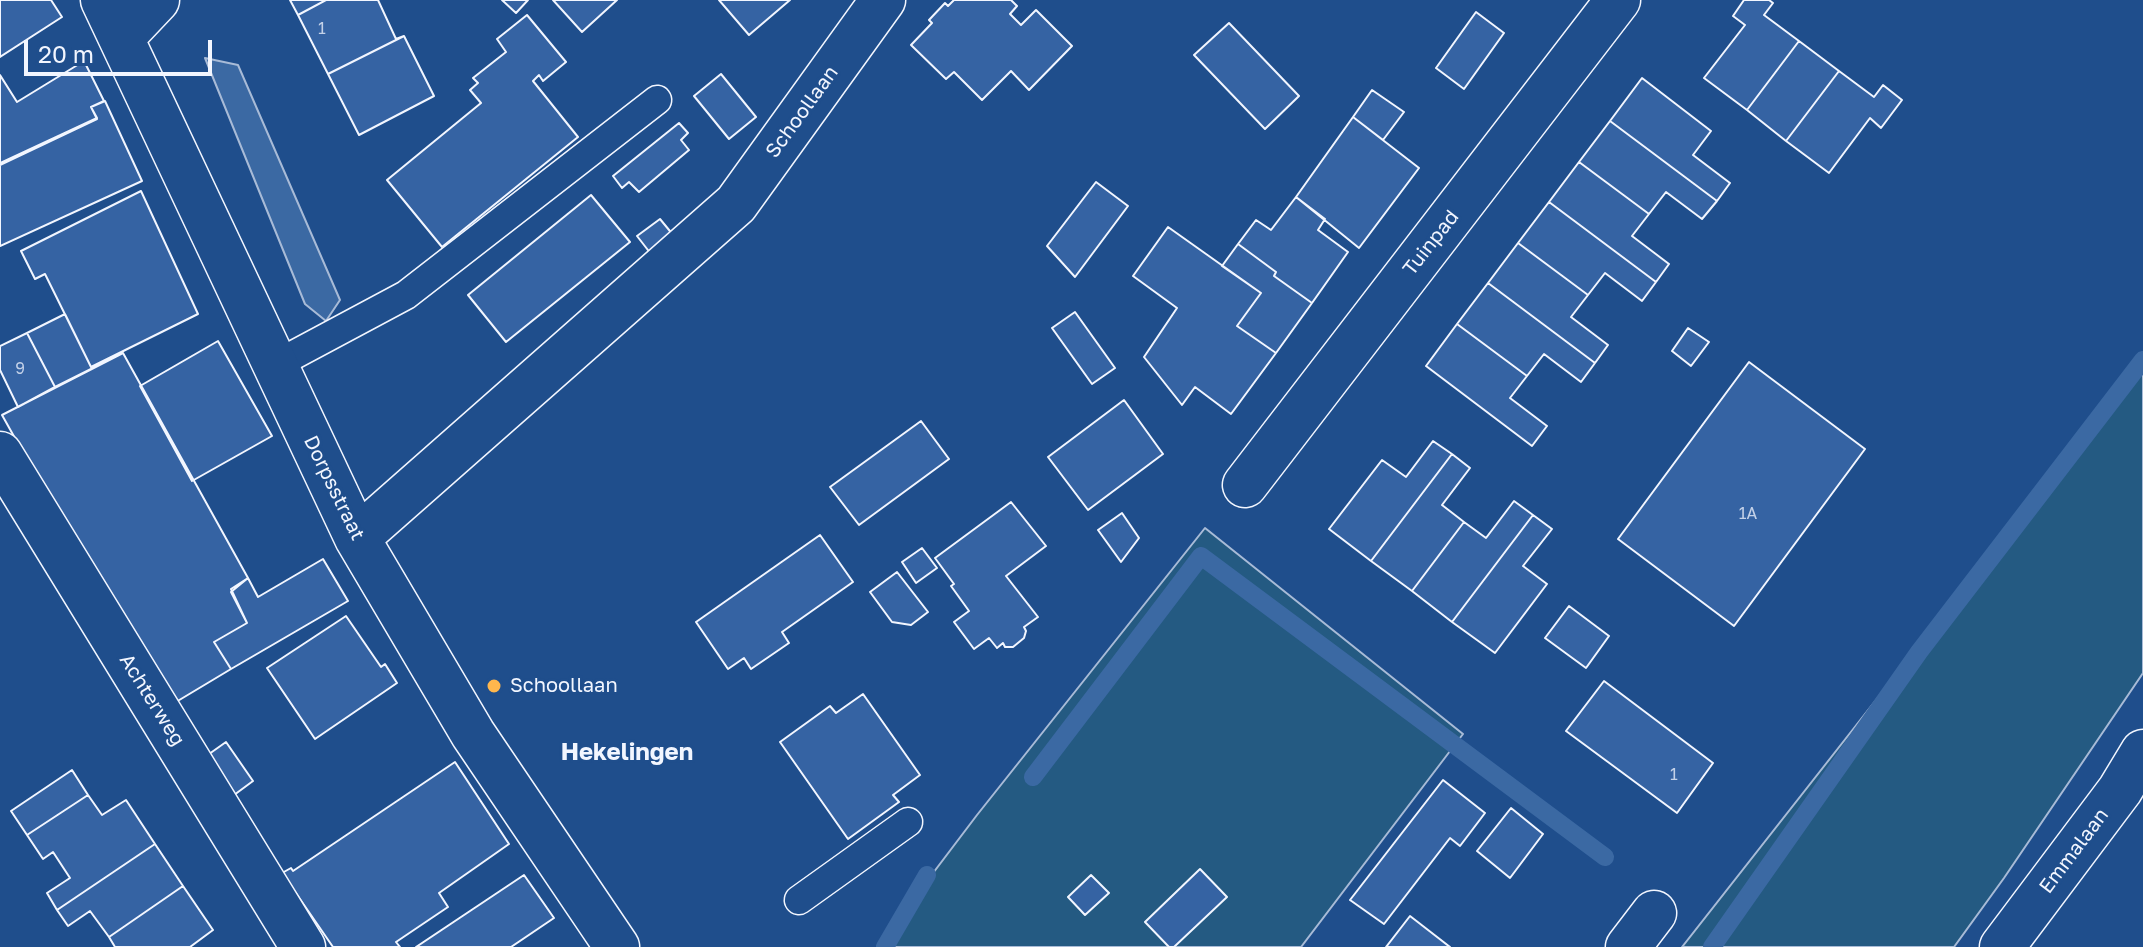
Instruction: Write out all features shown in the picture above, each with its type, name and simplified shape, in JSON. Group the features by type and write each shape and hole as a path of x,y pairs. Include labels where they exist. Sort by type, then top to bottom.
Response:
{"street":[{"path":"112,19 157,0"},
{"name":"Schoollaan","path":"357,538 736,204 883,0"},
{"name":"Tuinpad","path":"1245,485 1618,0"},
{"name":"Dorpsstraat","path":"112,19 357,538 473,734 617,947"},
{"name":"Achterweg","path":"0,454 303,947"},
{"name":"Emmalaan","path":"2002,947 2120,790 2143,752"}],"lane":[{"path":"275,365 406,295 657,100"},
{"path":"799,900 908,822"}],"shaded area":[{"path":"205,58 238,65 340,300 326,321 305,304"},
{"path":"2143,360 2143,673 1954,947 1682,947"},
{"path":"1205,528 1463,734 1301,947 877,947 977,815"}],"building":[{"path":"0,0 51,0 62,17 0,57"},
{"path":"290,0 326,0 298,15"},
{"path":"326,0 378,0 396,39 404,36 328,74 298,15"},
{"path":"502,0 528,0 516,13"},
{"path":"553,0 617,0 582,32"},
{"path":"719,0 790,0 749,35"},
{"path":"954,0 1011,0 1017,6 1010,14 1021,25 1036,10 1072,46 1029,90 1011,71 982,100 954,72 946,79 911,45 932,23 929,20 945,3 948,6"},
{"path":"1744,0 1769,0 1773,3 1764,15 1799,41 1747,110 1704,78 1745,25 1733,16"},
{"path":"1476,12 1504,33 1464,89 1436,68"},
{"path":"527,15 566,62 543,81 539,75 533,81 578,137 442,247 387,180 481,103 470,90 478,83 473,78 506,52 497,39"},
{"path":"1229,23 1299,96 1265,129 1194,55"},
{"path":"404,36 434,96 359,135 328,74"},
{"path":"1799,41 1839,71 1786,141 1747,110"},
{"path":"84,61 104,101 91,107 97,118 0,163 0,75 17,102"},
{"path":"1839,71 1874,97 1883,85 1902,100 1881,128 1870,118 1829,173 1786,141"},
{"path":"721,74 756,117 729,139 694,96"},
{"path":"1642,78 1711,131 1693,155 1730,183 1717,201 1610,121"},
{"path":"1372,90 1404,112 1383,140 1353,117"},
{"path":"105,101 142,181 0,246 0,165 97,119 91,107"},
{"path":"1353,117 1419,168 1359,248 1296,197"},
{"path":"1610,121 1717,201 1702,219 1666,192 1649,214 1579,162"},
{"path":"679,123 688,133 681,140 689,150 639,192 629,182 622,188 613,176"},
{"path":"1579,162 1649,214 1632,236 1669,264 1656,282 1549,202"},
{"path":"1096,182 1128,206 1075,277 1047,246"},
{"path":"141,191 198,314 91,367 45,274 35,279 21,251"},
{"path":"591,195 630,242 506,342 468,295"},
{"path":"1296,197 1325,219 1318,230 1348,252 1312,303 1274,276 1276,272 1238,244 1256,220 1271,230"},
{"path":"1549,202 1656,282 1642,301 1605,273 1588,295 1518,243"},
{"path":"660,219 674,236 651,254 637,236"},
{"path":"1168,227 1261,293 1237,326 1276,353 1231,414 1195,387 1182,405 1144,357 1177,308 1133,276"},
{"path":"1518,243 1588,295 1571,317 1608,345 1595,363 1488,283"},
{"path":"1238,244 1276,272 1274,276 1312,303 1276,353 1237,326 1261,293 1222,266"},
{"path":"1488,283 1595,363 1581,382 1544,354 1527,376 1457,324"},
{"path":"1075,312 1115,368 1092,384 1052,328"},
{"path":"65,314 91,367 123,353 55,387 27,333"},
{"path":"1457,324 1527,376 1510,398 1547,426 1532,446 1426,366"},
{"path":"1688,328 1709,342 1691,366 1672,351"},
{"path":"27,333 55,387 18,407 0,370 0,346"},
{"path":"218,341 272,436 192,481 140,386"},
{"path":"123,353 248,578 231,592 247,623 214,642 231,669 166,708 2,415"},
{"path":"1749,362 1865,449 1734,626 1618,539"},
{"path":"1124,400 1163,454 1088,510 1048,457"},
{"path":"921,421 949,459 859,525 830,487"},
{"path":"1433,441 1452,454 1371,561 1329,529 1382,460 1406,477"},
{"path":"1452,454 1470,468 1442,505 1464,522 1412,591 1371,561"},
{"path":"1514,501 1533,515 1452,622 1412,591 1464,522 1486,538"},
{"path":"1011,502 1046,546 1006,576 1038,617 1024,627 1024,638 1013,647 1005,647 1003,643 997,648 989,638 974,649 954,622 969,611 935,558"},
{"path":"1122,513 1139,538 1121,562 1098,530"},
{"path":"1533,515 1552,529 1523,566 1547,584 1495,653 1452,622"},
{"path":"820,535 853,582 782,632 789,643 751,669 744,658 728,669 696,622"},
{"path":"922,548 937,568 916,583 902,562"},
{"path":"323,559 348,601 231,669 214,642 247,623 231,589 248,578 258,597"},
{"path":"897,572 928,612 911,625 892,622 870,592"},
{"path":"1569,606 1609,636 1586,668 1545,638"},
{"path":"346,616 381,667 385,664 397,683 315,739 267,668"},
{"path":"1604,681 1713,763 1677,813 1566,731"},
{"path":"863,694 920,775 893,795 899,802 848,839 780,742 830,706 836,713"},
{"path":"226,742 253,781 230,798 202,759"},
{"path":"455,762 509,844 439,893 448,907 396,942 400,947 333,947 282,873 291,868 293,871"},
{"path":"72,770 88,795 27,835 11,811"},
{"path":"1443,780 1485,813 1460,846 1450,838 1384,924 1350,900"},
{"path":"88,795 102,815 126,800 155,844 57,910 47,893 70,878 53,852 43,859 27,835"},
{"path":"1511,808 1543,834 1510,878 1477,851"},
{"path":"155,844 183,886 109,937 90,911 68,926 57,910"},
{"path":"1200,869 1227,897 1174,947 1169,947 1145,922"},
{"path":"524,875 554,918 511,947 416,947"},
{"path":"1091,875 1109,893 1085,915 1068,897"},
{"path":"183,886 213,930 190,947 115,947 109,937"},
{"path":"1410,916 1450,947 1386,947"}],"waterway":[{"path":"1712,947 1919,652 2143,360"},
{"path":"1033,777 1201,556 1605,857"},
{"path":"885,947 927,875"}],"place":[{"name":"Schoollaan","path":"494,686"}],"district":[{"name":"Hekelingen","path":"627,752"}]}
